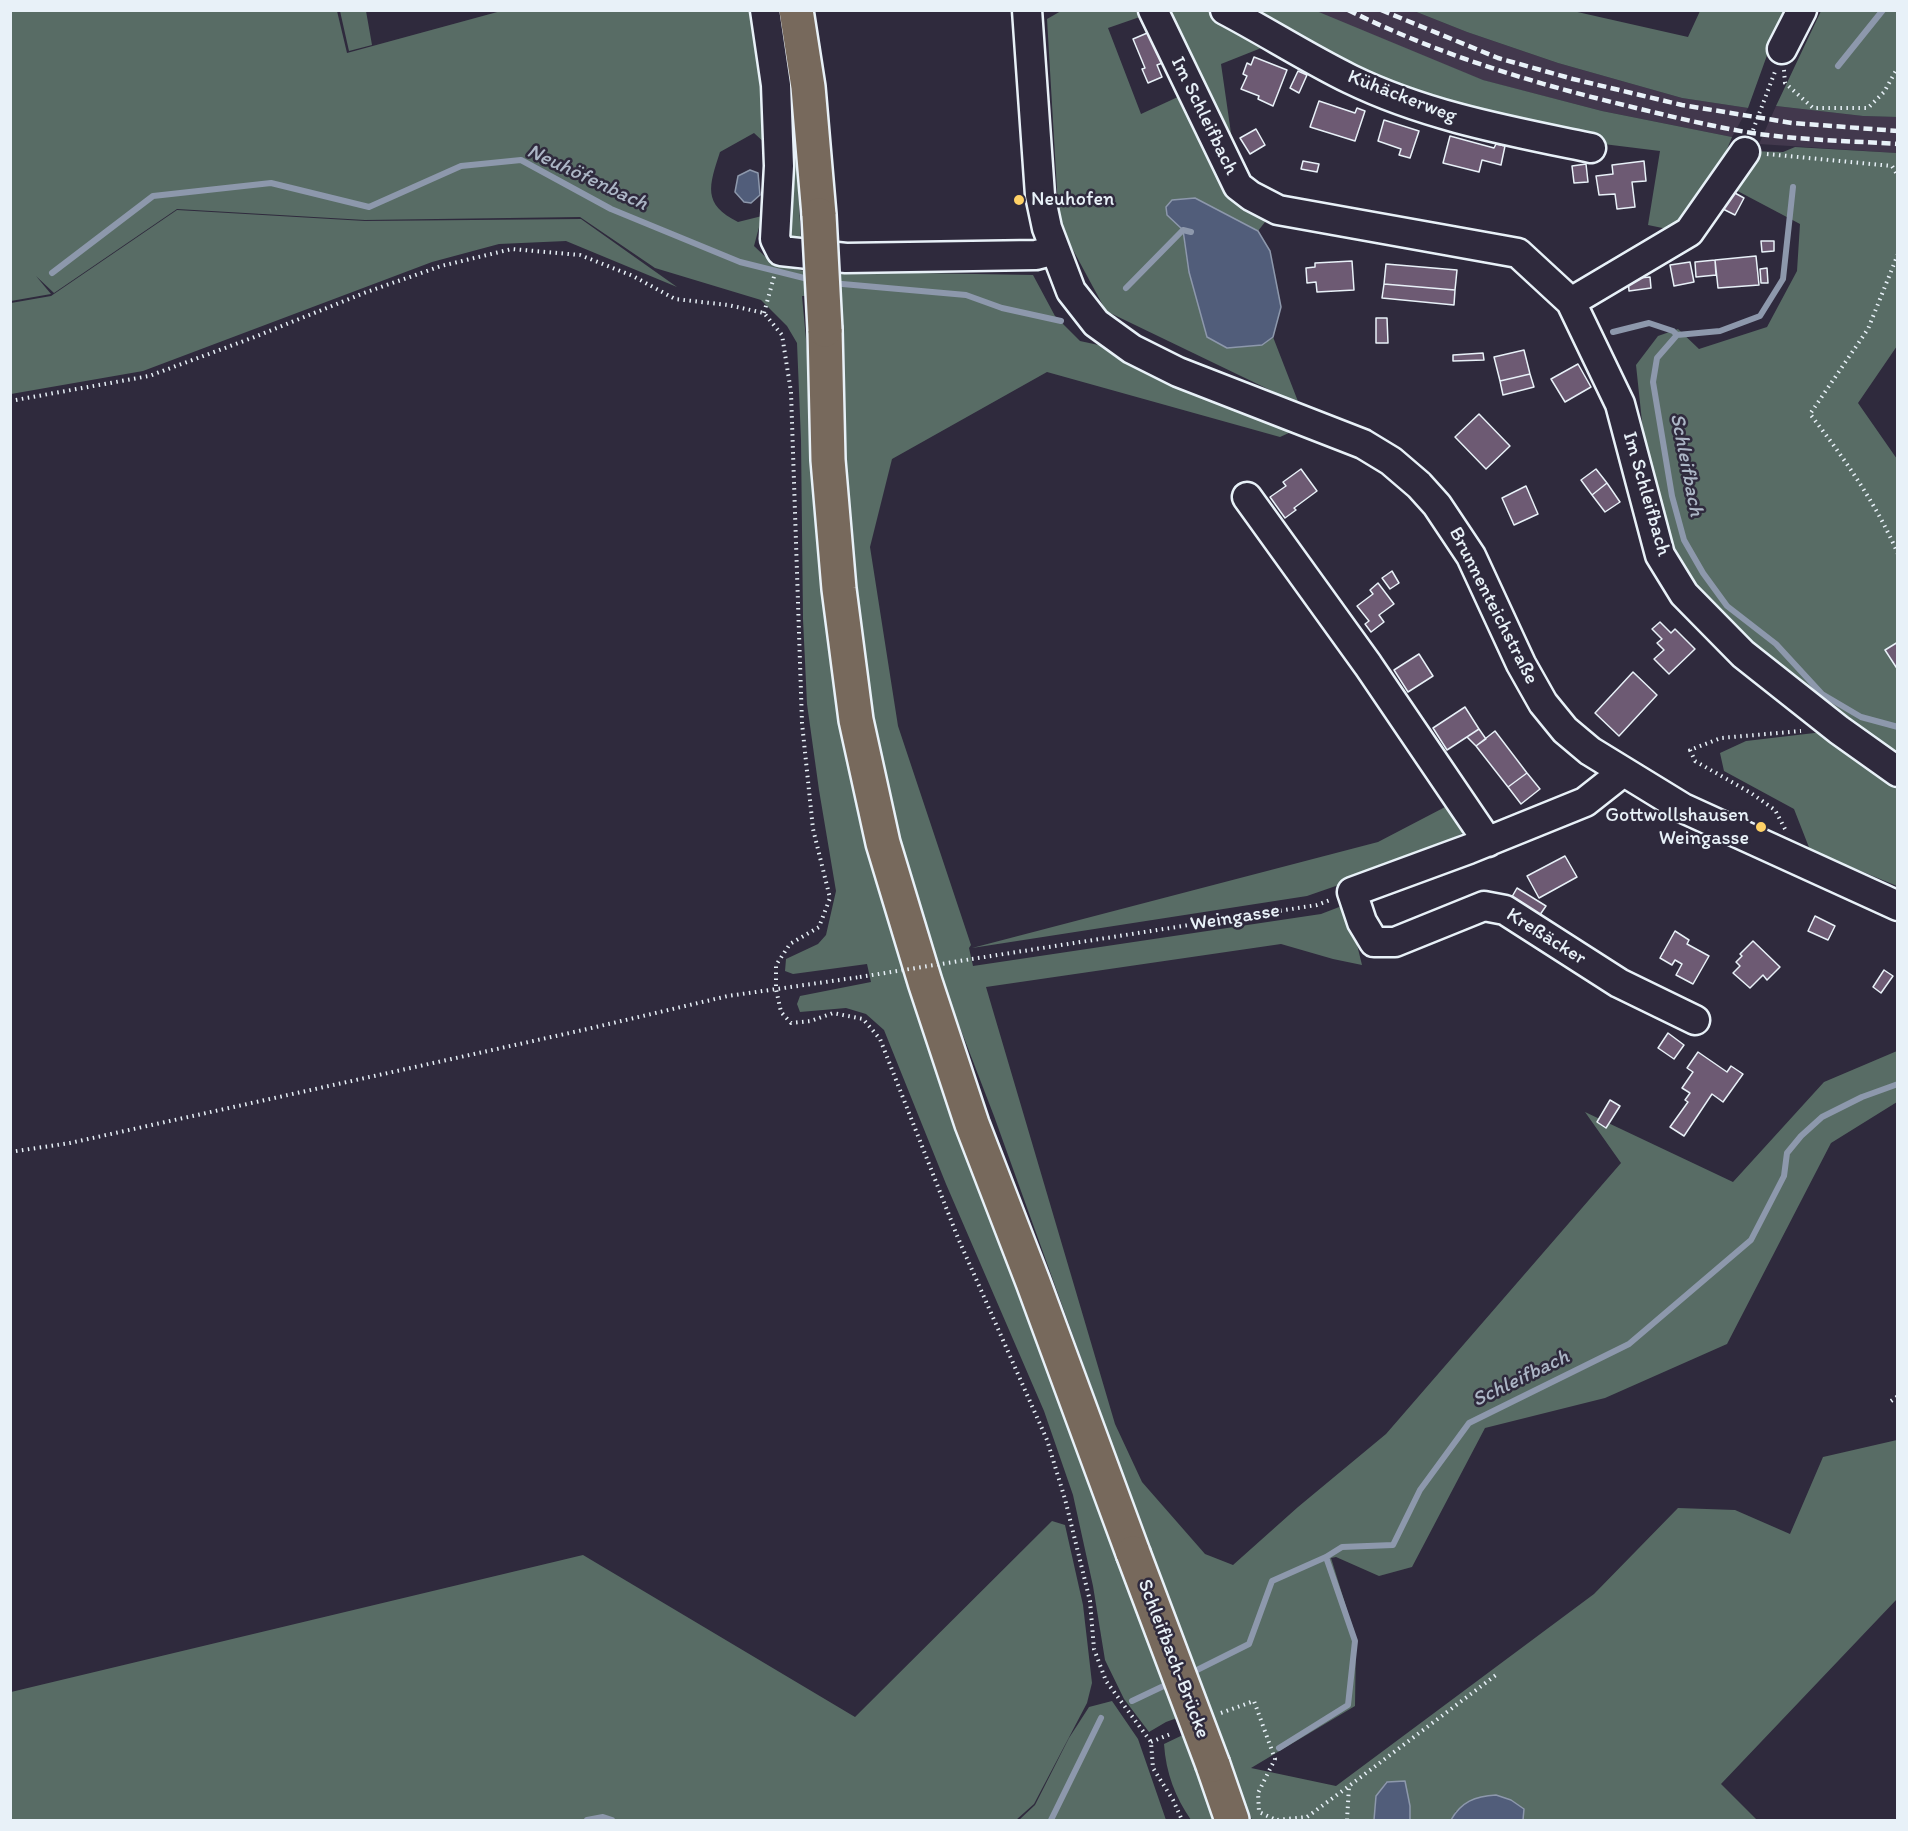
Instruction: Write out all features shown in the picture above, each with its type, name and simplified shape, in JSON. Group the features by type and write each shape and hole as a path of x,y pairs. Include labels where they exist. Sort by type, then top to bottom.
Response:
{"main road":[{"name":"Schleifbach-Brücke","path":"796,10 808,87 819,216 828,460 839,589 856,720 883,843 925,982 972,1124 1034,1282 1232,1821"}],"street":[{"path":"765,10 776,85 780,166 775,239 781,251 846,258 1036,255 1055,250"},
{"name":"Im Schleifbach","path":"1153,10 1239,186 1251,196 1278,210 1518,254 1571,302 1620,404 1660,555 1684,594 1743,654 1898,772"},
{"name":"Kühäckerweg","path":"1225,10 1351,79 1412,104 1480,125 1591,148"},
{"path":"1782,49 1802,10"},
{"name":"Brunnenteichstraße","path":"1027,23 1040,195 1047,228 1071,291 1096,323 1132,349 1178,372 1363,444 1391,461 1419,485 1450,523 1471,556 1521,664 1544,703 1566,730 1590,751 1683,807 1898,906"},
{"path":"1571,302 1689,232 1744,152"},
{"path":"1247,497 1368,664 1488,842"},
{"path":"1352,892 1488,842 1585,802 1623,772"},
{"name":"Kreßäcker","path":"1352,892 1362,922 1374,942 1395,942 1484,906 1505,910 1619,983 1695,1020"}],"path":[{"path":"1782,49 1785,83 1813,108 1868,108 1884,92 1898,67"},
{"path":"1766,99 1744,152 1892,166 1898,176"},
{"path":"10,401 149,376 375,289 441,266 512,249 580,255 633,276 675,299 728,305 764,313 782,335 791,392 802,723 813,829 830,898 819,927 790,944 776,965 776,989 781,1012 791,1023 811,1022 833,1013 863,1019 880,1039 958,1238 1047,1440 1065,1499 1090,1601 1094,1649 1106,1681 1151,1742 1153,1768 1173,1800 1182,1821"},
{"path":"764,313 781,251"},
{"path":"1898,254 1868,329 1810,414 1841,455 1884,524 1898,555"},
{"path":"1789,856 1785,828 1775,810 1695,762 1690,750 1721,738 1839,729"},
{"name":"Weingasse","path":"10,1152 70,1143 728,996 1317,905 1352,892"},
{"path":"1891,1401 1898,1396"},
{"path":"1218,1714 1254,1701 1275,1759 1258,1793 1259,1812 1276,1820 1306,1817 1496,1675"},
{"path":"1151,1742 1174,1732"},
{"path":"1347,1821 1349,1786"}],"shaded area":[{"path":"1314,11 1414,11 1558,63 1682,98 1748,108 1732,137 1602,111 1482,80"},
{"path":"1776,106 1863,116 1897,117 1897,153 1759,144"}],"green space":[{"path":"1314,10 1483,80 1602,111 1732,137 1710,191 1677,231 1648,225 1660,151 1571,140 1429,102 1289,37 1221,64 1232,140 1253,181 1265,222 1258,231 1194,198 1183,230 1189,272 1207,337 1227,348 1261,345 1273,337 1299,404 1106,311 1059,224 1047,19 1061,11 1157,11 1108,28 1141,114 1180,96 1167,11"},
{"path":"11,11 337,11 347,53 501,11 757,11 768,146 754,133 720,152 711,184 711,193 718,208 738,222 762,216 754,246 774,265 805,271 1033,275 1055,316 1080,341 1117,349 1302,427 1280,437 1047,372 892,459 870,547 898,726 971,945 969,948 973,966 1321,914 1347,904 1362,965 1281,944 986,987 1115,1424 1142,1482 1205,1554 1233,1565 1386,1434 1621,1163 1585,1112 1733,1182 1824,1082 1897,1051 1897,1102 1831,1143 1727,1344 1605,1398 1485,1428 1412,1567 1379,1576 1336,1557 1331,1558 1356,1639 1355,1706 1251,1768 1336,1786 1594,1594 1678,1508 1735,1510 1790,1534 1823,1457 1897,1440 1897,1599 1721,1784 1757,1820 1523,1820 1522,1818 1456,1811 1451,1820 1410,1820 1410,1806 1404,1781 1386,1782 1376,1796 1374,1820 1252,1820 1231,1770 1210,1706 1166,1722 1149,1732 1124,1699 1105,1660 1093,1586 1073,1495 1044,1411 946,1184 884,1030 866,1014 846,1008 800,1012 797,1004 800,996 871,982 867,964 793,974 785,971 786,959 818,944 826,935 836,891 807,704 797,343 787,326 761,300 655,268 580,217 365,220 177,209 54,293 36,276 51,294 11,301","holes":["802,296 839,296 851,575 872,725 918,911 1189,1658 916,976 889,923 843,737"]},
{"path":"340,11 366,11 372,45 349,51"},
{"path":"772,11 781,11 793,93 801,241 791,239 785,197"},
{"path":"1414,11 1573,11 1688,37 1700,11 1783,11 1748,108 1682,98 1558,63"},
{"path":"1821,11 1897,11 1897,117 1863,116 1776,106"},
{"path":"1795,147 1897,153 1897,346 1858,403 1897,459 1897,767 1751,649 1668,554 1643,431 1636,365 1658,336 1678,329 1699,349 1767,327 1797,271 1800,224 1730,187 1749,151 1783,152"},
{"path":"177,210 365,221 581,219 677,287 566,241 499,244 432,262 143,371 11,394 11,303 51,296"},
{"path":"1823,732 1897,783 1897,886 1810,850 1794,809 1724,771 1720,753 1746,741"},
{"path":"1447,806 1467,831 1405,862 1307,896 972,948 1378,842"},
{"path":"1052,1521 1065,1525 1083,1605 1092,1683 1087,1703 1034,1804 1016,1820 11,1820 11,1692 583,1555 855,1717"},
{"path":"1112,1701 1138,1739 1166,1820 1019,1820 1035,1805 1069,1738 1089,1707"},
{"path":"1187,1733 1219,1820 1191,1820 1172,1784 1164,1744"}],"water":[{"path":"750,170 758,173 760,195 751,203 744,202 735,192 738,176"},
{"path":"1195,198 1258,231 1270,251 1281,307 1273,337 1262,345 1227,348 1207,337 1189,272 1183,230 1167,215 1166,207 1172,200"},
{"path":"1405,1781 1410,1820 1374,1820 1376,1796 1387,1782"},
{"path":"1496,1795 1511,1800 1524,1809 1523,1820 1451,1820 1469,1801"}],"building":[{"path":"1152,31 1165,62 1157,65 1162,77 1148,83 1142,69 1145,68 1133,39"},
{"path":"1254,57 1287,70 1273,106 1258,99 1259,96 1241,89 1247,76 1243,74 1247,63 1251,65"},
{"path":"1298,71 1307,75 1299,93 1290,88"},
{"path":"1319,101 1355,113 1357,108 1365,111 1355,141 1310,127"},
{"path":"1384,120 1419,131 1410,158 1399,155 1401,149 1378,141"},
{"path":"1256,129 1265,145 1250,154 1240,138"},
{"path":"1450,136 1494,148 1496,144 1505,146 1501,165 1482,160 1479,172 1443,163"},
{"path":"1303,161 1319,164 1317,172 1301,169"},
{"path":"1644,161 1646,181 1632,182 1635,207 1617,209 1615,194 1599,195 1596,176 1613,174 1612,165"},
{"path":"1586,164 1588,182 1574,183 1572,166"},
{"path":"1733,192 1744,198 1735,215 1723,209"},
{"path":"1761,241 1774,241 1774,251 1762,252"},
{"path":"1756,256 1759,285 1718,288 1715,260"},
{"path":"1715,260 1716,275 1696,277 1695,262"},
{"path":"1352,261 1354,290 1317,292 1316,282 1307,283 1306,268 1315,267 1315,263"},
{"path":"1690,262 1694,282 1674,286 1670,265"},
{"path":"1386,264 1457,270 1455,290 1384,284"},
{"path":"1767,268 1768,283 1761,283 1760,269"},
{"path":"1650,277 1651,288 1629,291 1628,279"},
{"path":"1384,284 1455,290 1454,305 1382,298"},
{"path":"1376,318 1387,318 1388,343 1376,343"},
{"path":"1524,350 1530,374 1500,381 1494,357"},
{"path":"1483,353 1484,360 1453,361 1453,355"},
{"path":"1578,364 1591,387 1565,402 1551,379"},
{"path":"1530,374 1534,387 1503,395 1500,381"},
{"path":"1479,414 1510,446 1486,469 1455,437"},
{"path":"1301,469 1317,491 1294,508 1296,510 1285,518 1270,497 1286,486 1283,482"},
{"path":"1596,469 1607,483 1592,495 1581,480"},
{"path":"1607,483 1620,502 1605,512 1592,495"},
{"path":"1526,486 1538,514 1514,525 1502,498"},
{"path":"1392,571 1399,583 1390,589 1382,578"},
{"path":"1378,583 1394,604 1379,615 1384,622 1371,632 1365,624 1369,621 1357,606 1373,594 1370,590"},
{"path":"1660,622 1671,633 1675,629 1695,649 1669,674 1654,659 1664,650 1657,643 1662,639 1652,629"},
{"path":"1898,642 1898,670 1885,650"},
{"path":"1419,654 1433,676 1408,692 1394,670"},
{"path":"1633,672 1657,695 1619,736 1595,713"},
{"path":"1465,707 1479,729 1447,750 1433,728"},
{"path":"1479,729 1486,739 1476,746 1467,737"},
{"path":"1495,731 1527,773 1508,787 1476,746"},
{"path":"1527,773 1540,789 1521,804 1508,787"},
{"path":"1565,856 1577,877 1539,898 1527,876"},
{"path":"1517,888 1546,906 1537,919 1509,902"},
{"path":"1815,916 1835,926 1828,940 1808,931"},
{"path":"1675,931 1689,940 1687,944 1709,956 1693,984 1676,975 1682,964 1675,960 1672,965 1660,958"},
{"path":"1753,941 1780,967 1767,980 1763,975 1750,988 1733,973 1740,966 1736,962 1742,956 1740,954"},
{"path":"1884,970 1893,976 1881,993 1873,987"},
{"path":"1668,1033 1684,1045 1674,1059 1658,1048"},
{"path":"1698,1052 1727,1072 1731,1066 1743,1074 1723,1102 1712,1094 1684,1136 1670,1127 1688,1102 1685,1100 1690,1093 1682,1088 1693,1072 1687,1068"},
{"path":"1610,1100 1620,1106 1606,1128 1597,1122"}],"waterway":[{"name":"Schleifbach","path":"1838,66 1883,10"},
{"name":"Neuhöfenbach","path":"52,273 153,196 271,183 369,207 461,166 521,160 611,209 740,262 812,280"},
{"name":"Schleifbach","path":"1793,187 1783,279 1760,316 1720,331 1677,335 1657,358 1653,382 1672,496 1684,540 1703,573 1727,606 1776,644 1822,694 1861,717 1898,727"},
{"name":"Neuhöfenbach","path":"1126,288 1183,230 1191,232"},
{"name":"Neuhöfenbach","path":"831,283 966,295 1002,308 1061,321"},
{"name":"Neuhöfenbach","path":"1613,332 1649,323 1673,331 1677,335"},
{"name":"Schleifbach","path":"1189,1674 1249,1644 1272,1581 1326,1557 1342,1547 1393,1545 1420,1490 1469,1423 1629,1344 1751,1240 1784,1176 1787,1153 1801,1136 1822,1117 1862,1097 1898,1084"},
{"path":"1279,1748 1348,1705 1355,1641 1326,1557"},
{"name":"Schleifbach","path":"1132,1701 1172,1682"},
{"name":"Schleifbach","path":"1051,1820 1101,1718"},
{"path":"587,1820 603,1817 612,1820"}],"railway":[{"path":"1348,10 1450,54 1521,77 1628,106 1752,133 1806,139 1898,144"},
{"path":"1381,10 1498,58 1682,105 1792,123 1898,131"}],"place":[{"name":"Neuhofen","path":"1019,200"},
{"name":"Gottwollshausen Weingasse","path":"1761,827"}]}
